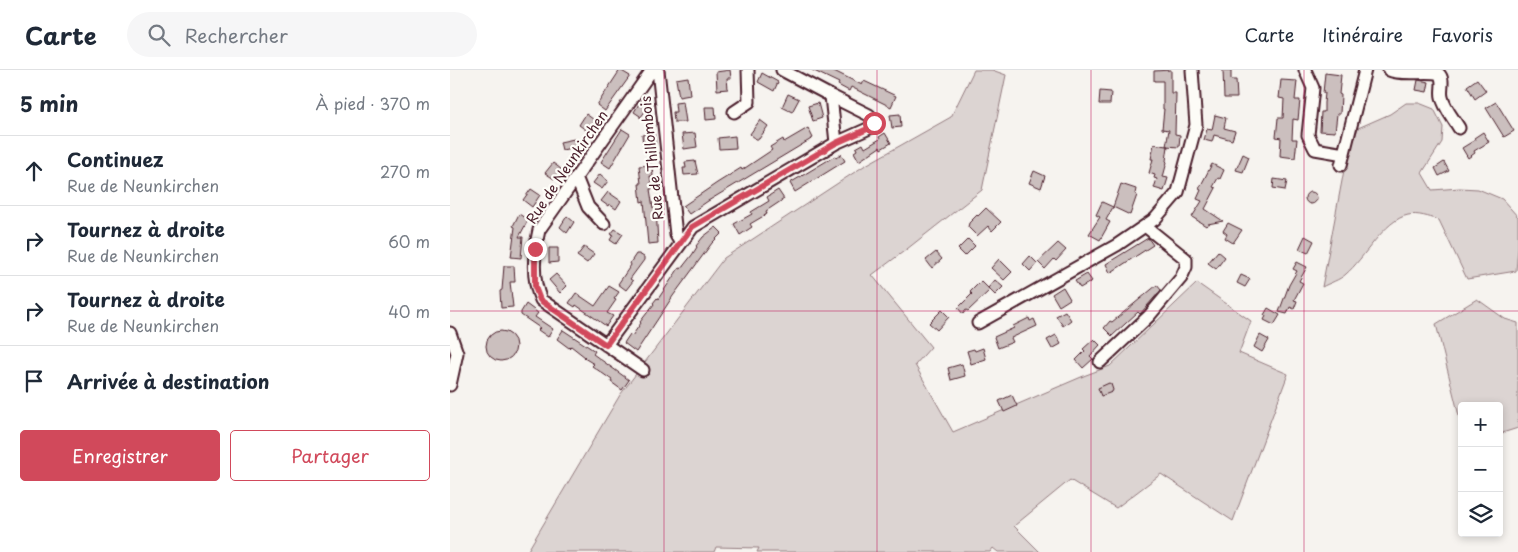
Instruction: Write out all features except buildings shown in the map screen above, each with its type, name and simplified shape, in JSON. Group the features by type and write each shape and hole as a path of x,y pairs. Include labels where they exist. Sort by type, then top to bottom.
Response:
{"street":[{"name":"Rue de Neunkirchen","path":"643,370 540,300 535,287 535,249 539,230 652,70"},
{"name":"Rue de Thillombois","path":"658,70 676,235 680,242"},
{"path":"734,112 749,102 748,70"},
{"path":"606,345 692,227 836,143 872,127 874,120 870,115 782,70"},
{"path":"978,323 1117,245 1155,219 1178,192 1196,125 1192,70"},
{"path":"1305,70 1313,88 1308,135 1315,149 1342,160 1366,70"},
{"path":"1389,70 1395,72 1433,71 1439,74 1442,82 1442,100 1459,128"},
{"path":"831,96 836,143"},
{"path":"576,177 588,207 604,224"},
{"path":"1100,362 1149,316 1181,278 1186,267 1186,259 1144,226"},
{"path":"450,333 457,353 450,385"}],"shaded area":[{"path":"974,70 992,70 1006,75 982,190 872,275 931,347 915,365 953,432 1110,366 1197,283 1251,321 1239,353 1288,374 1233,521 1161,474 1116,508 1070,480 1014,526 1040,552 998,552 993,548 990,552 757,552 759,548 716,547 714,552 527,552 620,395 724,258 864,166 951,117"},
{"path":"1406,103 1419,103 1434,109 1443,127 1442,142 1422,173 1432,190 1478,189 1502,199 1518,217 1516,271 1467,279 1439,220 1424,216 1408,215 1399,218 1391,224 1346,274 1322,287 1344,170 1358,128 1390,114"},
{"path":"1477,299 1505,319 1518,323 1518,428 1503,433 1503,402 1458,402 1458,412 1436,324"}],"route":[{"path":"535,249 535,287 540,300 606,345 692,227 836,143 872,127 874,123"}]}
